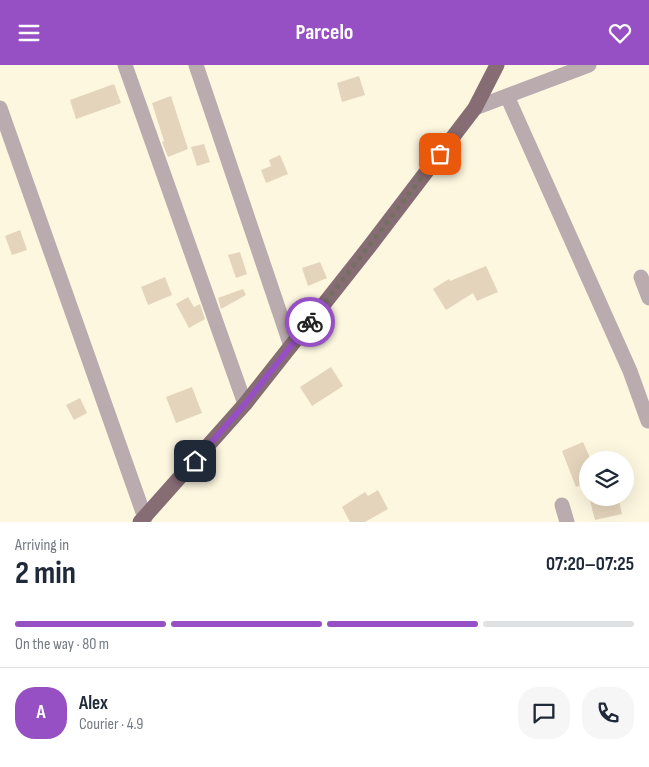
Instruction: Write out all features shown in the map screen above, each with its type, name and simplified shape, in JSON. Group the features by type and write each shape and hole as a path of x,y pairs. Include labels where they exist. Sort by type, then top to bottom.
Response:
{"main road":[{"path":"141,521 245,404 369,247 475,108 497,65"}],"street":[{"path":"125,65 245,404"},
{"path":"196,65 291,346"},
{"path":"475,108 590,65"},
{"path":"507,96 626,363 648,421"},
{"path":"0,108 141,521"},
{"path":"0,132 141,521"},
{"path":"641,277 649,297"},
{"path":"562,505 567,522"}],"building":[{"path":"359,76 365,95 342,102 337,83"},
{"path":"114,84 121,103 76,119 70,100"},
{"path":"171,96 188,149 168,157 152,103"},
{"path":"204,144 210,162 197,166 191,147"},
{"path":"280,155 288,174 266,183 261,170 271,166 269,160"},
{"path":"20,230 27,250 12,255 5,236"},
{"path":"240,252 247,274 236,278 228,255"},
{"path":"320,262 327,278 308,286 302,268"},
{"path":"486,266 498,292 477,301 473,293 446,310 433,289 449,279 450,281"},
{"path":"165,277 172,295 148,305 141,287"},
{"path":"243,289 246,295 221,309 218,298"},
{"path":"188,297 194,307 200,304 205,319 189,328 176,304"},
{"path":"331,367 343,386 312,406 300,387"},
{"path":"192,387 202,413 176,423 166,397"},
{"path":"80,398 87,413 74,420 66,405"},
{"path":"583,442 587,451 579,451 579,486 576,487 562,451"},
{"path":"378,490 388,509 365,522 350,522 342,507 365,492 368,496"},
{"path":"591,506 620,506 622,514 595,520"}],"way so far":[{"path":"310,322 440,154"}],"route":[{"path":"195,461 245,404 310,322"}]}
